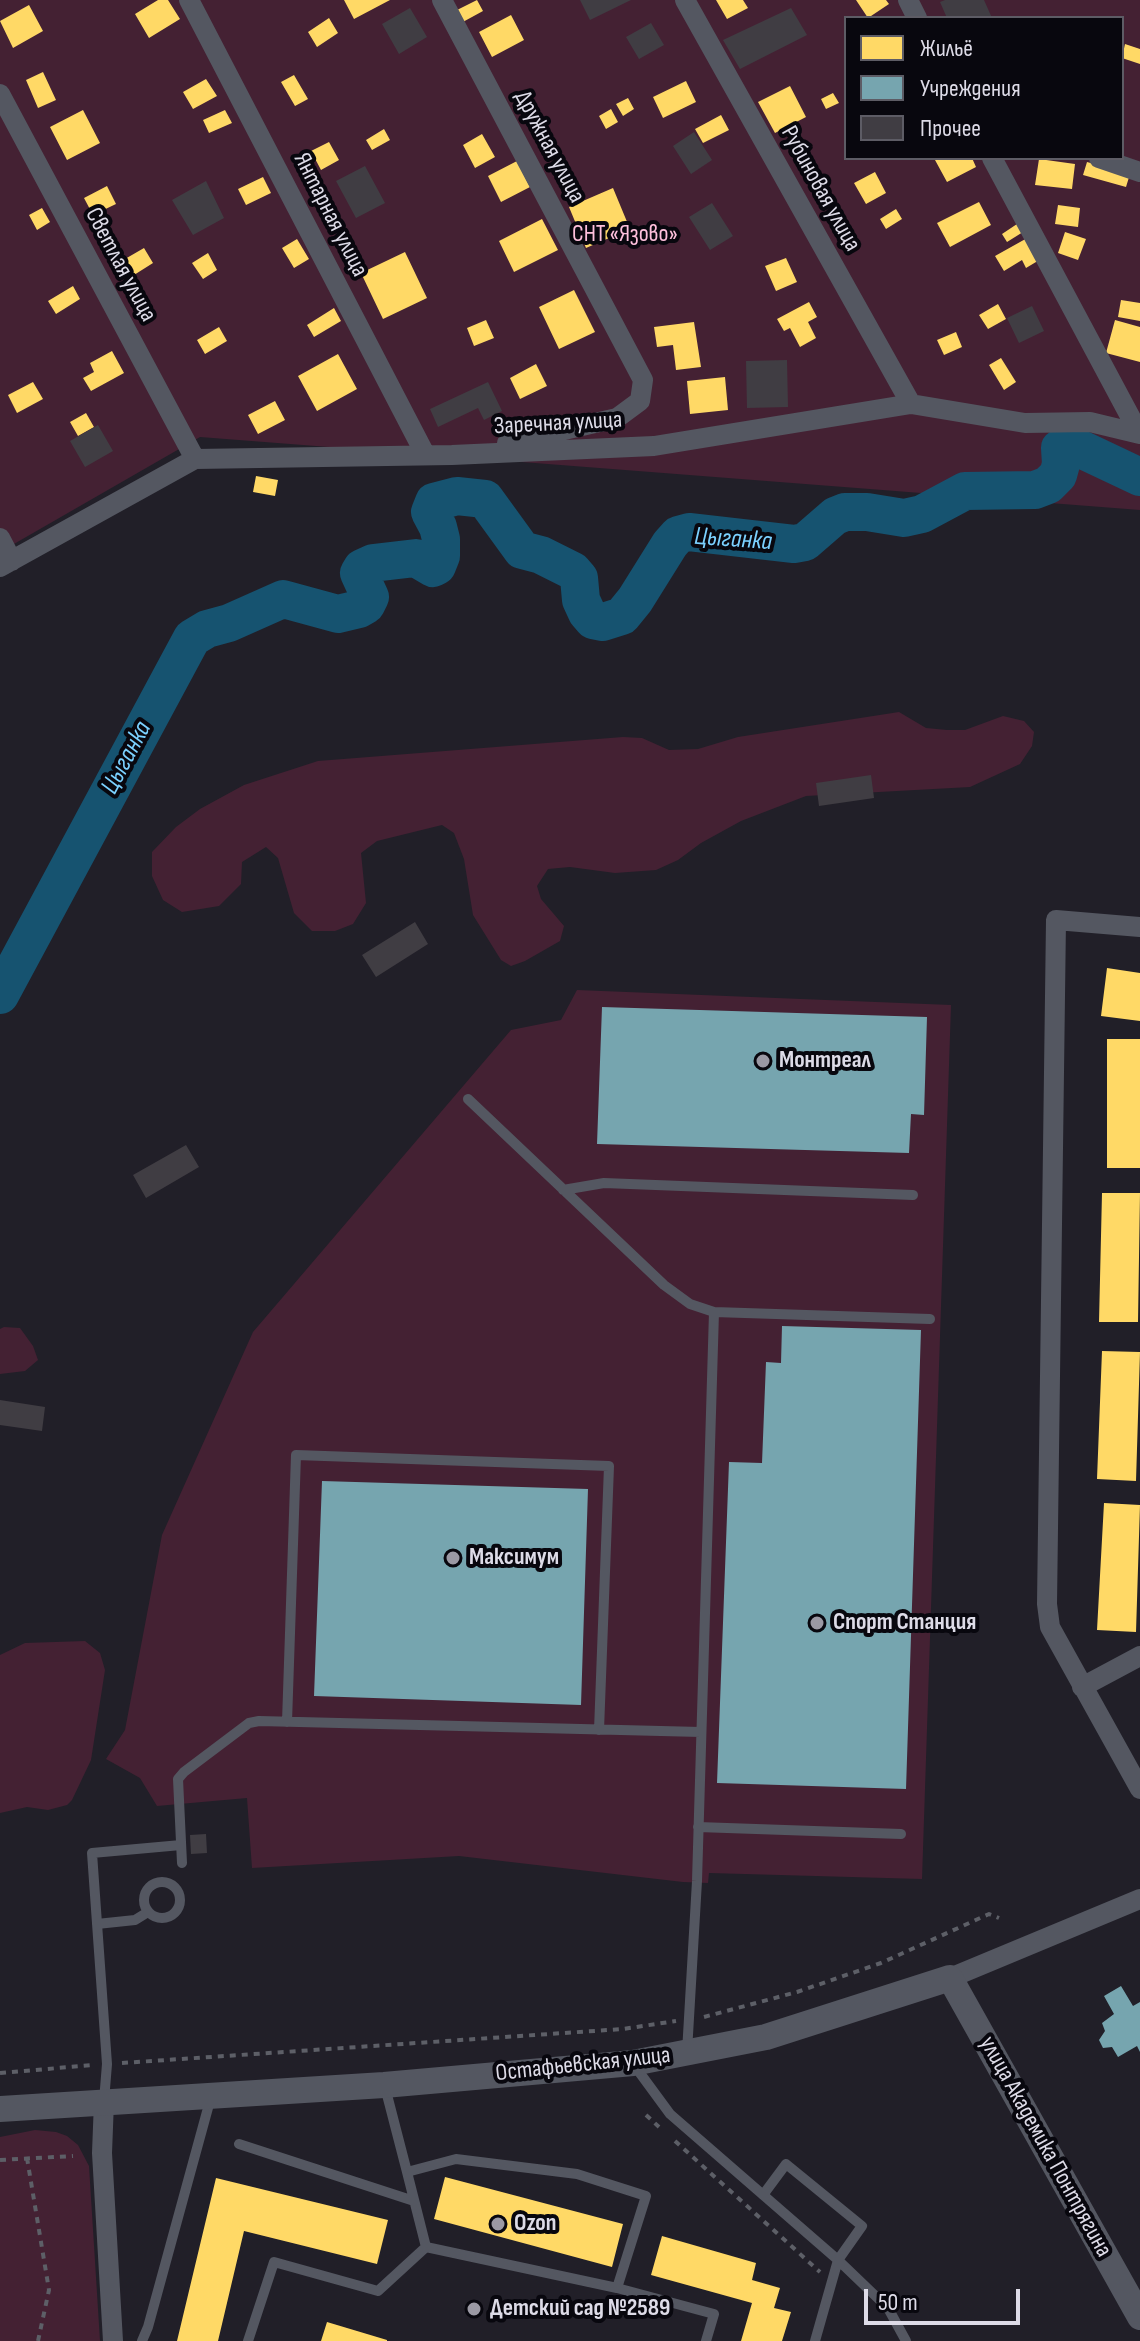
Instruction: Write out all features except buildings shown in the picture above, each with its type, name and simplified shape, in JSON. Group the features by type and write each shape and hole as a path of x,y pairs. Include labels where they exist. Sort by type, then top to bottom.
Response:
{"street":[{"name":"Янтарная улица","path":"189,0 425,454"},
{"name":"Дружная улица","path":"442,0 643,380 640,401 617,418 452,455"},
{"name":"Рубиновая улица","path":"685,0 911,404"},
{"name":"Светлая улица","path":"0,94 195,459"},
{"path":"993,160 1140,434"},
{"path":"1105,160 1140,172"},
{"name":"Заречная улица","path":"6,564 195,459 452,455 654,446 911,404 1025,423 1090,422 1140,434"},
{"path":"0,538 6,564"},
{"path":"1140,927 1056,920 1047,1604 1050,1627 1140,1789"},
{"path":"1082,1687 1140,1656"},
{"name":"Остафьевская улица","path":"0,2109 384,2085 633,2063 687,2054 795,2029 950,1978 1140,1899"},
{"name":"улица Академика Понтрягина","path":"950,1978 1140,2317"},
{"path":"104,2101 102,2153 113,2341"}],"lane":[{"path":"468,1099 664,1285 690,1304 714,1312 930,1319"},
{"path":"563,1190 604,1183 913,1195"},
{"path":"687,2054 698,1827 714,1312"},
{"path":"287,1722 296,1455 609,1466 599,1730"},
{"path":"182,1863 177,1785 184,1772 249,1723 701,1732"},
{"path":"698,1827 901,1834"},
{"path":"104,2101 107,2064 92,1853 181,1845"},
{"path":"97,1924 135,1920 148,1912"},
{"path":"633,2063 670,2114 838,2260 888,2308 906,2341"},
{"path":"384,2085 426,2247"},
{"path":"142,2341 212,2095"},
{"path":"239,2144 414,2201"},
{"path":"407,2172 456,2159 577,2174 646,2196 617,2288"},
{"path":"763,2195 786,2164 862,2226 838,2260 815,2341"},
{"path":"426,2247 617,2288 714,2314 706,2341"},
{"path":"248,2341 274,2262 378,2291 426,2247"}],"path":[{"path":"0,2073 623,2029 689,2019 797,1992 881,1963 989,1914 999,1918"},
{"path":"646,2115 832,2283"},
{"path":"0,2160 73,2156"},
{"path":"27,2158 49,2290 38,2341"}],"green space":[{"name":"СНТ «Язово»","path":"0,0 1140,0 1140,510 200,437 0,552"},
{"path":"899,712 926,728 947,730 965,730 1003,716 1024,721 1034,732 1032,746 1020,764 970,787 806,796 741,821 656,870 615,873 570,867 548,869 537,886 541,899 564,926 560,941 511,966 501,960 473,915 464,859 454,833 442,825 377,841 361,853 366,903 353,924 335,931 312,931 294,913 278,858 266,847 242,862 241,884 219,906 182,912 163,900 152,876 152,852 176,827 200,809 244,785 318,761 623,737 642,738 669,750 698,749 738,737"},
{"path":"577,990 951,1005 922,1879 709,1873 708,1883 683,1882 459,1856 252,1868 247,1798 157,1806 140,1778 106,1759 125,1730 162,1535 253,1332 511,1030 561,1020"},
{"path":"20,1328 33,1346 38,1360 25,1371 0,1374 0,1329"},
{"path":"85,1641 100,1653 105,1670 91,1760 72,1800 67,1805 48,1810 27,1807 0,1813 0,1655 25,1643"},
{"path":"35,2130 67,2136 78,2145 89,2166 100,2341 0,2341 0,2137"}],"waterway":[{"name":"Цыганка","path":"0,995 192,638 283,599 338,614 359,609 366,605 370,597 359,573 373,563 416,558 433,568 437,566 441,556 441,539 430,512 434,502 457,496 485,499 522,550 541,555 573,571 579,578 581,600 587,613 593,620 603,622 622,616 670,544 678,535 689,532 794,544 805,542 835,516 845,512 904,518 922,514 965,491 1035,490 1048,485 1058,475 1060,448 1068,443 1140,477"}],"place":[{"name":"Монтреал","path":"763,1061"},
{"name":"Максимум","path":"453,1558"},
{"name":"Спорт Станция","path":"817,1623"},
{"name":"Ozon","path":"498,2224"},
{"name":"Детский сад №2589","path":"474,2309"}]}
